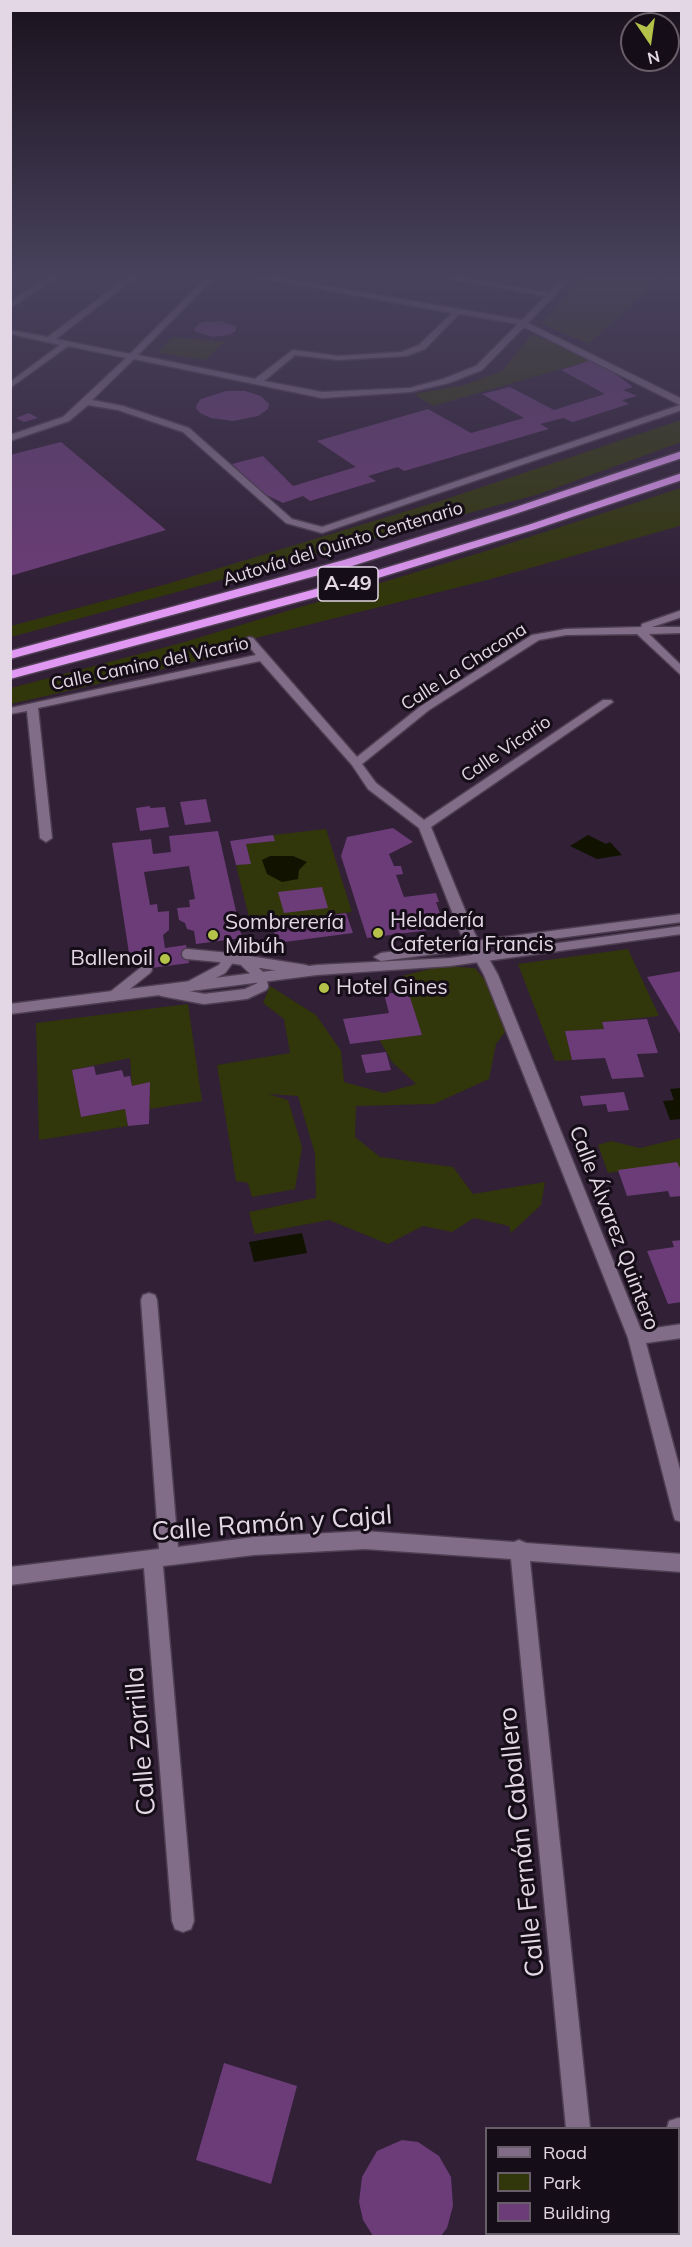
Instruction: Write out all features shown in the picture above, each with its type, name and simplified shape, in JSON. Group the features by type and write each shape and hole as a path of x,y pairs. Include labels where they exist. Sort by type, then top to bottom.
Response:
{"highway":[{"name":"Autovía del Quinto Centenario","path":"10,655 348,563 514,511 681,453"},
{"name":"Autovía del Quinto Centenario","path":"10,675 337,587 532,527 681,476"},
{"path":"10,643 79,638"}],"street":[{"path":"10,438 66,418 109,381"},
{"path":"252,381 322,394 368,394 410,390 446,381"},
{"path":"637,381 681,403"},
{"path":"87,402 120,408 186,430 289,521 322,530 681,407"},
{"path":"638,629 681,613"},
{"path":"638,629 681,630"},
{"path":"638,629 681,673"},
{"name":"Calle La Chacona","path":"356,763 425,708 536,637 566,632 638,629"},
{"path":"249,640 263,657"},
{"name":"Calle Camino del Vicario","path":"10,711 263,657 356,763 372,786 424,826"},
{"name":"Calle Vicario","path":"424,826 607,702"},
{"path":"32,706 46,838"},
{"name":"Calle Álvarez Quintero","path":"424,826 636,1338 681,1514"},
{"path":"369,966 418,965 478,952 681,918"},
{"path":"10,1009 496,950 642,929 663,921"},
{"path":"326,970 381,957 478,952 681,930"},
{"name":"Calle Zorrilla","path":"149,1300 161,1556 183,1921"},
{"path":"636,1338 681,1331"},
{"name":"Calle Ramón y Cajal","path":"10,1576 254,1546 365,1540 519,1549 681,1563"},
{"name":"Calle Fernán Caballero","path":"519,1549 578,2127"}],"lane":[{"path":"187,954 230,958 311,971"},
{"path":"190,987 222,969 230,958"},
{"path":"159,990 204,999 246,994 263,986 261,977 243,960"},
{"path":"112,996 147,969"}],"green space":[{"path":"476,381 520,381 433,406 414,394"},
{"path":"681,420 681,442 539,494 11,637 11,626 167,584 443,500"},
{"path":"681,488 681,525 676,527 487,580 212,649 219,656 11,704 11,688 181,643 483,552"},
{"path":"326,829 352,912 251,925 236,865 250,863 246,844 274,841 273,835"},
{"path":"628,949 659,1016 602,1022 604,1029 565,1031 572,1060 555,1061 518,964"},
{"path":"442,966 475,968 516,1018 496,1044 489,1079 434,1104 356,1106 355,1137 380,1157 453,1167 473,1194 545,1182 541,1205 511,1233 509,1226 474,1218 452,1232 423,1226 388,1244 329,1220 255,1234 249,1212 316,1198 315,1154 298,1096 268,1094 288,1100 302,1147 295,1189 252,1197 248,1183 236,1181 217,1065 290,1053 284,1019 263,1003 270,986 316,1015 341,1051 344,1082 384,1093 416,1084 392,1062 379,1039 422,1035 402,976"},
{"path":"188,1004 202,1101 149,1109 150,1083 132,1086 130,1058 72,1070 81,1117 125,1109 128,1126 39,1140 36,1023"},
{"path":"681,1138 681,1172 677,1162 608,1173 598,1145 611,1141 640,1148"}],"shaded area":[{"path":"588,835 606,844 610,842 622,855 597,859 570,846"},
{"path":"270,856 293,856 307,862 299,870 298,879 282,882 267,874 262,860"},
{"path":"681,1088 681,1119 670,1120 663,1101 674,1100 670,1089"},
{"path":"302,1233 307,1253 254,1262 249,1242"}],"building":[{"path":"581,381 625,381 633,387 623,390 637,396 622,400 629,404 573,422 563,418 540,424 549,429 404,471 398,467 368,476 376,481 310,501 303,496 283,503 262,493 232,464 263,456 293,486 356,467 317,441 428,409 471,433 524,418 482,394 510,387 554,410 605,394"},
{"path":"226,391 245,391 261,396 269,404 268,409 258,416 233,421 211,418 200,413 196,408 201,399"},
{"path":"29,413 38,418 24,422 16,418"},
{"path":"61,442 166,530 10,576 10,455"},
{"path":"206,799 211,822 185,825 180,802"},
{"path":"150,806 150,808 165,807 169,827 140,831 136,808"},
{"path":"393,828 413,842 389,854 394,866 401,866 403,874 396,875 404,897 436,893 439,902 436,902 445,928 367,938 341,856 347,837"},
{"path":"218,831 242,938 196,944 194,931 187,929 185,923 179,920 177,908 190,907 189,900 195,899 189,866 144,872 150,905 157,904 158,912 169,911 169,930 163,935 165,948 186,945 189,963 144,969 141,951 129,953 112,843 151,839 153,854 171,852 169,836"},
{"path":"273,835 275,841 246,844 251,864 236,865 230,841"},
{"path":"322,887 328,908 284,913 278,892"},
{"path":"346,913 353,933 277,943 272,923"},
{"path":"682,971 682,1037 647,977"},
{"path":"408,991 422,1035 350,1044 343,1019 389,1013 384,994"},
{"path":"647,1019 658,1053 637,1054 644,1077 612,1079 605,1058 572,1060 565,1031 604,1029 602,1022"},
{"path":"386,1052 391,1070 366,1073 361,1055"},
{"path":"94,1066 96,1075 122,1070 124,1077 130,1076 132,1086 150,1082 149,1124 128,1126 125,1109 81,1117 72,1070"},
{"path":"624,1092 629,1110 608,1112 606,1104 583,1106 580,1096"},
{"path":"677,1162 682,1172 682,1196 670,1197 668,1191 627,1196 618,1170"},
{"path":"682,1240 682,1302 668,1304 647,1251 674,1247 672,1241"},
{"path":"224,2063 297,2086 271,2184 196,2160"},
{"path":"402,2140 418,2142 439,2156 451,2177 453,2206 447,2228 441,2236 373,2236 363,2220 359,2202 362,2177 377,2151"}],"place":[{"name":"Heladería Cafetería Francis","path":"378,933"},
{"name":"Sombrerería Mibúh","path":"213,935"},
{"name":"Ballenoil","path":"165,959"},
{"name":"Hotel Gines","path":"324,988"}]}
